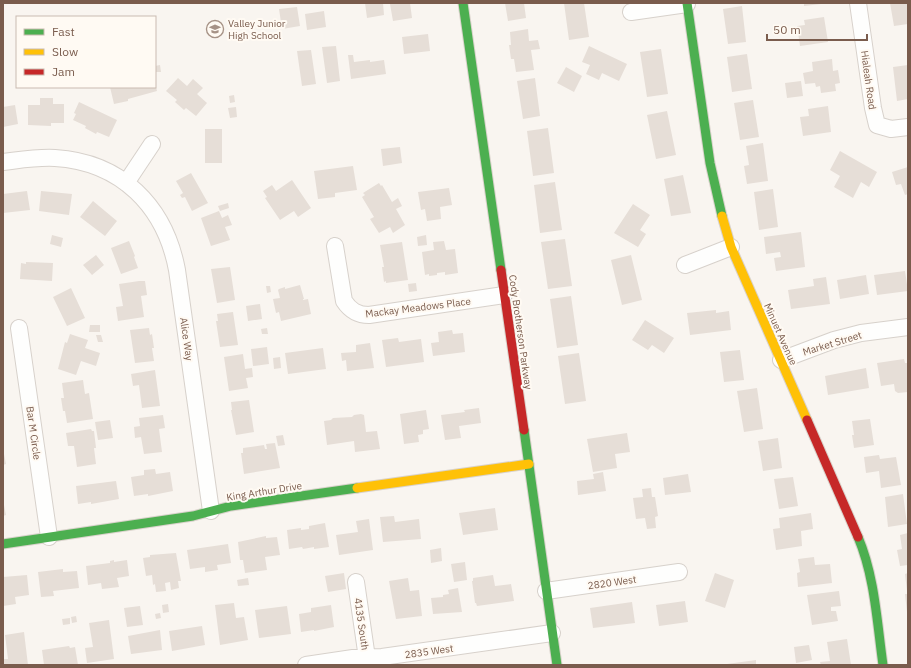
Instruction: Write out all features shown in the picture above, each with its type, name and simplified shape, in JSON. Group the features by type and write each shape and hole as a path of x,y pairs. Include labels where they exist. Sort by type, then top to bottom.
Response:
{"street":[{"name":"Cody Brotherson Parkway","path":"463,3 557,665"},
{"name":"Hialeah Road","path":"858,3 873,108 878,125 891,129 908,127"},
{"path":"631,12 687,4"},
{"name":"Minuet Avenue","path":"687,4 710,163 720,209 731,247 862,546 871,579 883,665"},
{"path":"126,183 152,144"},
{"name":"Alice Way","path":"3,162 40,158 67,159 97,167 126,183 158,216 174,256 212,511"},
{"name":"Mackay Meadows Place","path":"335,246 344,301 357,313 369,315 504,295"},
{"path":"685,265 731,247"},
{"name":"Market Street","path":"780,360 834,340 861,333 908,327"},
{"name":"Bar M Circle","path":"19,328 49,537"},
{"name":"King Arthur Drive","path":"3,544 193,516 231,506 529,464"},
{"name":"2820 West","path":"546,591 679,572"},
{"name":"4135 South","path":"356,582 368,661"},
{"name":"2835 West","path":"306,665 353,658 368,661 390,656 552,633"}],"building":[{"path":"365,3 383,3 384,15 367,18"},
{"path":"410,3 412,18 393,21 390,4"},
{"path":"505,3 524,3 526,18 508,21"},
{"path":"564,3 584,3 589,37 569,40"},
{"path":"804,3 821,3 821,4 804,6"},
{"path":"890,3 908,3 908,24 894,26"},
{"path":"742,6 746,42 728,44 723,9"},
{"path":"297,7 300,26 282,29 279,9"},
{"path":"324,11 326,27 307,30 305,14"},
{"path":"824,17 828,42 800,46 797,26 805,25 804,20"},
{"path":"528,29 529,41 538,40 540,49 531,50 534,70 516,72 514,59 511,59 509,45 511,45 510,32"},
{"path":"428,34 430,51 404,54 402,37"},
{"path":"336,46 340,81 327,83 322,47"},
{"path":"589,46 627,64 619,81 602,73 599,80 586,74 590,65 582,62"},
{"path":"661,49 668,94 647,97 640,52"},
{"path":"311,50 316,84 302,86 297,51"},
{"path":"747,54 752,89 732,92 727,57"},
{"path":"348,55 353,55 354,62 384,60 386,74 351,79"},
{"path":"832,59 833,71 838,70 840,83 835,84 836,91 821,93 820,86 816,87 815,83 805,84 803,73 813,71 812,62"},
{"path":"160,65 161,72 156,72 156,66"},
{"path":"908,65 908,99 897,101 893,67"},
{"path":"566,67 582,76 574,92 557,83"},
{"path":"178,78 187,86 193,79 203,88 197,94 207,103 196,116 186,108 184,110 175,102 177,100 166,91"},
{"path":"535,78 540,116 523,119 517,81"},
{"path":"801,81 803,96 787,98 785,83"},
{"path":"156,87 157,91 114,104 110,88"},
{"path":"234,95 235,102 230,103 229,96"},
{"path":"40,98 53,98 53,104 64,104 64,123 51,123 51,126 28,125 28,105 40,105"},
{"path":"753,100 759,137 740,140 734,103"},
{"path":"79,102 117,120 109,137 97,132 96,134 85,128 86,126 73,120 76,114 74,113"},
{"path":"15,105 18,124 3,127 3,107"},
{"path":"828,106 831,132 803,136 800,117 809,116 808,109"},
{"path":"236,107 237,117 230,118 228,108"},
{"path":"667,111 676,155 656,159 647,115"},
{"path":"548,128 554,173 533,176 527,131"},
{"path":"205,129 222,129 222,163 205,163"},
{"path":"763,143 768,181 747,184 744,166 749,165 746,146"},
{"path":"400,147 402,163 383,166 381,149"},
{"path":"840,151 877,172 869,187 861,182 853,198 834,187 840,176 830,170"},
{"path":"353,166 357,190 335,193 335,197 318,199 314,171"},
{"path":"908,167 908,194 905,195 901,184 896,185 892,172"},
{"path":"191,173 208,203 192,211 185,197 182,198 180,195 183,193 176,181"},
{"path":"683,175 691,213 671,216 664,179"},
{"path":"292,180 311,208 298,217 294,211 280,220 265,198 267,197 263,191 272,185 276,191"},
{"path":"555,182 562,230 540,233 534,185"},
{"path":"379,183 381,186 382,185 392,202 398,198 402,206 396,209 405,225 393,233 390,227 379,233 370,219 374,217 362,197 365,195 363,193"},
{"path":"449,188 452,205 440,207 441,219 427,221 425,209 421,210 418,192"},
{"path":"773,189 778,227 759,230 754,192"},
{"path":"27,191 30,210 3,213 3,194"},
{"path":"41,191 72,194 69,215 39,211"},
{"path":"93,201 117,221 105,236 80,217"},
{"path":"228,203 229,208 220,211 218,206"},
{"path":"633,204 650,215 640,230 646,234 638,247 614,233"},
{"path":"219,211 222,218 228,215 232,225 225,227 230,240 211,246 201,218"},
{"path":"801,232 805,267 776,271 774,258 781,257 780,252 766,254 764,237"},
{"path":"52,235 63,238 61,247 50,244"},
{"path":"426,235 427,245 418,246 417,237"},
{"path":"565,239 572,286 548,289 541,242"},
{"path":"129,241 138,268 121,274 111,248"},
{"path":"444,241 446,250 455,249 458,273 445,275 445,272 437,273 437,275 425,275 422,252 434,250 433,242"},
{"path":"402,242 408,280 386,283 386,281 384,282 382,267 384,267 380,245"},
{"path":"96,255 104,265 92,275 83,265"},
{"path":"631,255 642,300 622,305 611,260"},
{"path":"26,262 53,263 52,281 20,279 21,263 26,264"},
{"path":"230,267 235,300 217,303 211,269"},
{"path":"905,271 908,291 877,295 874,275"},
{"path":"866,275 869,294 840,299 837,280"},
{"path":"826,277 830,304 791,309 788,290 814,286 813,279"},
{"path":"145,281 147,295 141,296 144,317 118,321 116,307 123,306 119,284"},
{"path":"416,283 417,291 409,292 408,284"},
{"path":"300,285 303,300 308,299 311,314 281,321 279,312 276,313 273,299 280,298 279,289"},
{"path":"266,286 270,286 271,292 267,293"},
{"path":"71,288 85,318 67,326 53,297"},
{"path":"571,296 578,345 557,348 550,299"},
{"path":"260,304 262,319 248,321 246,306"},
{"path":"716,310 716,313 729,311 731,330 690,335 687,313"},
{"path":"233,312 238,345 220,347 216,321 218,321 217,314"},
{"path":"645,320 674,338 664,353 652,345 648,350 632,340"},
{"path":"90,325 100,325 100,332 89,332"},
{"path":"149,328 150,335 152,334 154,361 135,363 130,330"},
{"path":"267,328 268,334 262,334 261,329"},
{"path":"452,330 453,334 463,333 465,352 433,356 431,343 439,342 438,332"},
{"path":"70,334 88,340 85,348 100,353 96,366 81,361 76,375 58,369 65,342 67,343"},
{"path":"96,335 101,335 103,342 98,342"},
{"path":"398,338 399,342 421,339 424,362 386,367 382,340"},
{"path":"370,343 374,368 347,371 346,360 342,361 341,353 356,352 356,345"},
{"path":"267,347 269,364 253,366 251,349"},
{"path":"323,348 326,369 288,374 285,353"},
{"path":"740,350 744,380 724,382 720,352"},
{"path":"579,353 586,401 565,404 558,356"},
{"path":"243,354 245,369 252,368 253,377 246,378 248,388 229,391 224,357"},
{"path":"280,357 281,368 274,369 273,358"},
{"path":"904,359 905,363 908,363 908,392 898,393 895,391 894,384 881,386 877,363"},
{"path":"866,368 869,388 828,395 825,376"},
{"path":"155,370 160,406 142,408 139,385 133,386 131,374"},
{"path":"83,380 85,394 89,393 93,419 67,423 61,398 64,398 62,383"},
{"path":"757,388 763,429 744,432 737,391"},
{"path":"249,400 254,432 236,435 231,402"},
{"path":"479,408 481,423 459,426 461,438 445,440 441,415 465,412 464,410"},
{"path":"426,410 429,429 423,430 423,434 418,435 419,442 404,444 400,414"},
{"path":"163,415 165,428 159,429 162,452 144,454 141,437 135,438 134,427 140,426 139,418"},
{"path":"354,415 364,415 366,432 377,431 380,449 355,452 354,441 327,445 324,421 331,420 333,418 352,417"},
{"path":"870,419 874,445 854,448 852,421"},
{"path":"110,420 113,438 98,440 95,422"},
{"path":"91,429 94,431 96,464 77,467 74,446 68,446 66,433"},
{"path":"627,433 630,452 615,454 617,468 593,472 587,439"},
{"path":"283,435 285,445 278,446 276,436"},
{"path":"778,438 782,468 763,471 758,441"},
{"path":"275,443 280,468 244,474 241,453 243,453 243,448 264,445 265,449 267,449 266,444"},
{"path":"3,449 6,464 3,465"},
{"path":"879,455 880,459 896,457 901,485 881,488 879,471 866,473 864,457"},
{"path":"155,469 156,474 170,472 173,491 148,496 148,494 134,496 131,477 144,475 144,470"},
{"path":"603,472 606,491 578,495 577,481 594,479 593,474"},
{"path":"688,474 691,492 665,495 663,478"},
{"path":"793,477 798,506 779,509 774,479"},
{"path":"116,481 119,499 91,504 91,502 78,504 76,486"},
{"path":"651,488 652,497 655,497 658,516 655,517 656,528 647,529 645,518 636,519 633,498 643,497 642,489"},
{"path":"903,494 907,524 888,527 885,497"},
{"path":"3,500 6,515 3,516"},
{"path":"495,508 498,530 463,535 459,513"},
{"path":"811,513 813,529 801,531 802,546 776,550 773,529 780,528 779,518"},
{"path":"394,516 395,522 419,519 421,539 383,542 380,517"},
{"path":"369,519 373,550 339,555 336,535 358,532 356,521"},
{"path":"325,523 329,547 303,549 302,547 289,549 287,530 301,528 301,530 309,529 309,526"},
{"path":"908,533 908,565 900,566 897,550 902,549 900,535"},
{"path":"266,536 266,538 277,537 280,555 265,557 267,570 245,573 243,560 240,560 238,542"},
{"path":"228,544 231,563 217,565 218,570 205,572 205,567 190,569 187,550"},
{"path":"441,548 442,561 431,563 430,550"},
{"path":"176,553 181,581 178,581 179,588 171,590 170,582 165,583 166,591 156,592 155,584 153,585 152,575 146,576 143,558 150,557 150,555"},
{"path":"814,557 815,565 830,564 832,583 798,587 797,573 800,572 798,559"},
{"path":"114,560 114,562 127,560 129,576 117,578 119,587 102,589 101,583 88,585 86,566 110,563 110,561"},
{"path":"465,562 467,580 454,582 451,564"},
{"path":"63,569 63,572 77,571 79,588 53,591 54,596 41,597 38,572"},
{"path":"344,573 346,589 328,592 325,576"},
{"path":"715,573 734,580 725,608 705,601"},
{"path":"908,573 908,591 907,591 905,574"},
{"path":"27,575 29,595 15,597 16,604 3,606 3,577"},
{"path":"493,575 495,586 511,584 514,601 477,606 475,603 472,581 473,578"},
{"path":"248,578 249,585 238,586 237,580"},
{"path":"408,578 410,591 419,590 422,616 396,619 389,581"},
{"path":"458,588 462,612 433,614 431,598 443,597 443,595 449,594 448,590"},
{"path":"839,591 841,606 831,607 831,611 836,611 838,621 812,625 807,595"},
{"path":"905,594 908,594 908,612 907,612"},
{"path":"685,601 688,622 659,626 656,605"},
{"path":"632,602 635,623 593,628 590,608"},
{"path":"234,603 236,618 244,617 248,640 220,645 215,605"},
{"path":"168,604 169,612 163,613 162,605"},
{"path":"331,605 334,627 301,632 299,614 311,612 311,608"},
{"path":"140,606 143,625 127,627 124,608"},
{"path":"287,606 291,634 259,638 255,610"},
{"path":"160,613 161,618 156,619 155,614"},
{"path":"76,616 77,622 72,623 71,617"},
{"path":"70,618 70,624 63,625 62,619"},
{"path":"109,620 114,659 87,663 85,648 93,647 89,623"},
{"path":"202,626 205,645 172,651 169,631"},
{"path":"160,630 162,650 131,654 128,636"},
{"path":"24,632 28,665 3,665 3,659 8,659 5,635"},
{"path":"847,639 851,665 821,665 820,662 830,661 827,642"},
{"path":"809,645 812,660 796,663 794,647"},
{"path":"69,646 70,648 75,647 78,665 44,665 42,650"},
{"path":"756,660 756,665 727,664"}],"traffic: fast":[{"path":"463,3 501,270"},
{"path":"687,3 710,163 722,216"},
{"path":"524,430 557,665"},
{"path":"3,544 193,516 231,506 357,488"},
{"path":"858,537 864,552 872,584 883,665"}],"traffic: slow":[{"path":"722,216 731,247 807,420"},
{"path":"357,488 529,464"}],"traffic: jam":[{"path":"501,270 524,430"},
{"path":"807,420 858,537"}],"place":[{"name":"Valley Junior High School","path":"215,29"}]}
